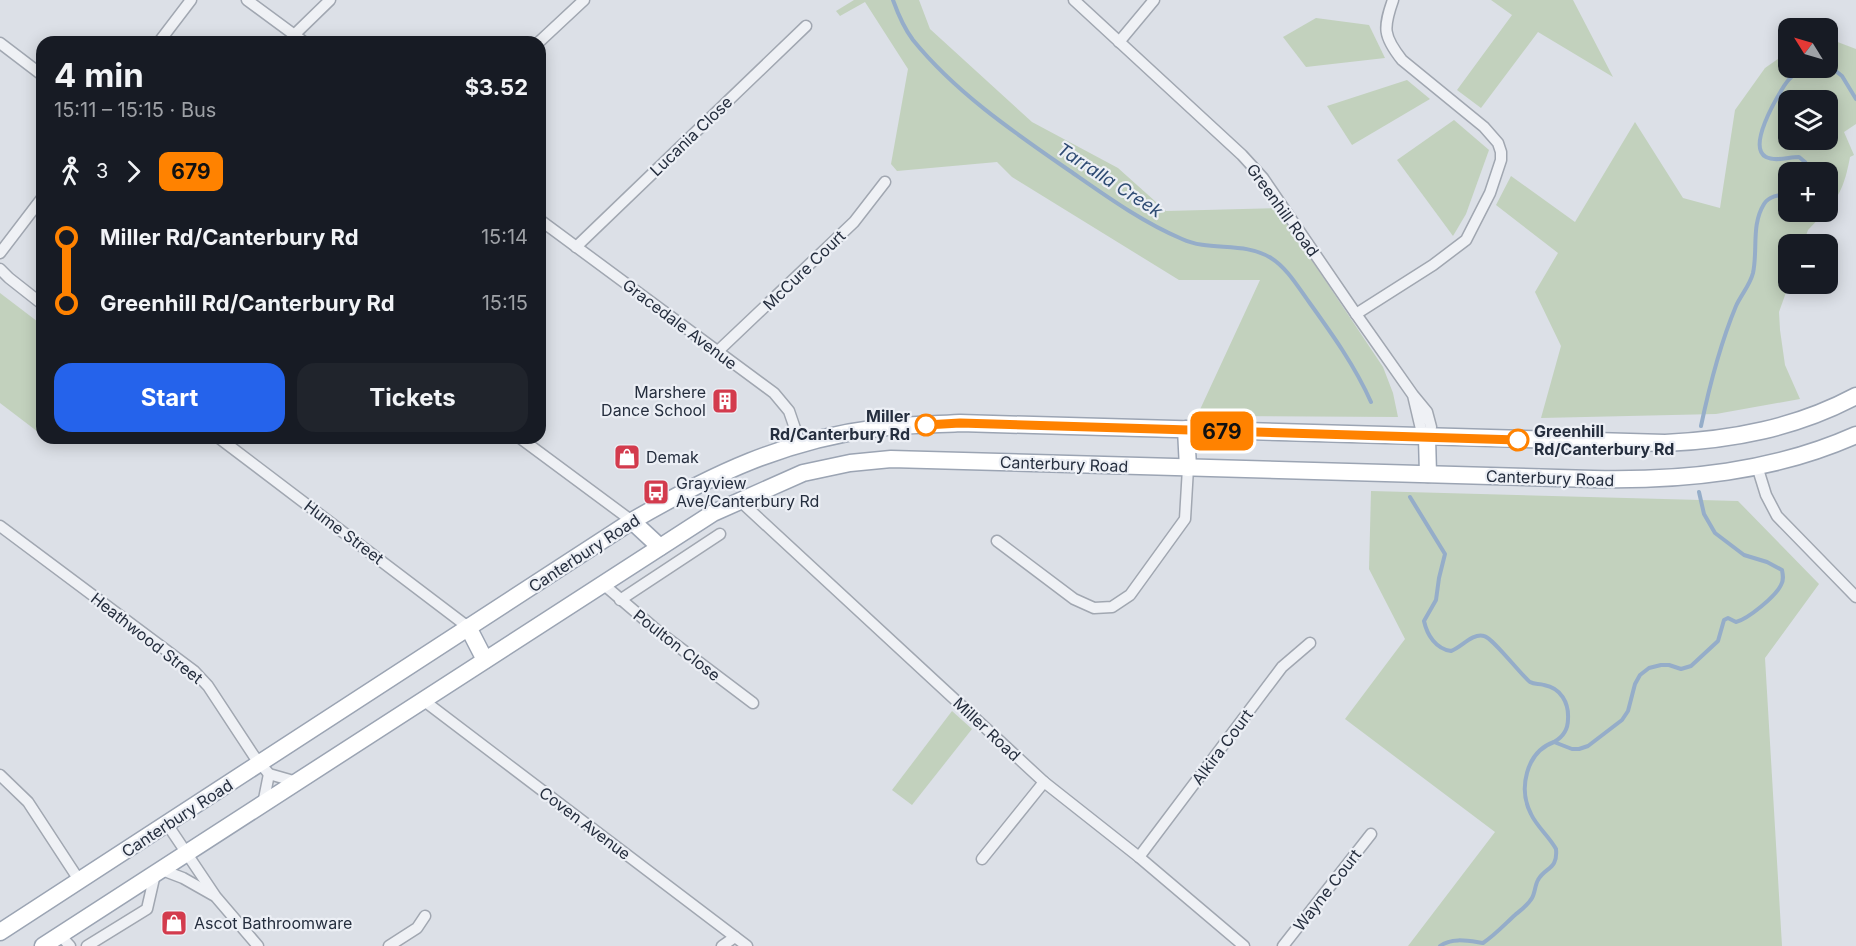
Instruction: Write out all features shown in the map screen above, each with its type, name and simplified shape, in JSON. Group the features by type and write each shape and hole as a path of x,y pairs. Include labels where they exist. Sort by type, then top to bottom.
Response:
{"main road":[{"name":"Canterbury Road","path":"0,932 167,824 264,769 468,627 632,521 714,475 749,460 800,443 878,428 960,423 1427,437 1702,441 1794,423 1856,396"},
{"path":"1186,429 1188,468"},
{"name":"Canterbury Road","path":"43,946 65,941 159,872 713,513 803,473 850,463 891,459 1629,480 1701,476 1757,466 1803,454 1856,435"},
{"path":"1427,437 1428,474"},
{"path":"632,521 660,547"},
{"path":"468,627 486,660"}],"street":[{"path":"164,36 191,0"},
{"path":"247,0 294,35 330,0"},
{"path":"545,36 584,0"},
{"name":"Greenhill Road","path":"1074,0 1242,155 1263,178 1356,314 1427,412 1431,427 1427,437"},
{"path":"1119,42 1154,0"},
{"path":"1356,314 1433,265 1466,240 1490,193 1501,160 1498,143 1484,126 1402,60 1395,51 1385,30 1393,0"},
{"name":"Lucania Close","path":"576,247 806,26"},
{"path":"0,43 36,70"},
{"name":"McCure Court","path":"717,352 854,222 885,182"},
{"path":"0,254 36,206"},
{"name":"Gracedale Avenue","path":"546,224 782,402 789,411 800,443"},
{"path":"0,269 9,279 36,299"},
{"name":"Hume Street","path":"227,444 468,627"},
{"path":"528,444 632,521"},
{"path":"1757,466 1766,495 1777,516 1856,597"},
{"path":"997,541 1074,599 1094,608 1112,607 1130,595 1185,519 1188,468"},
{"name":"Miller Road","path":"739,500 1044,782 1139,857 1244,946"},
{"name":"Heathwood Street","path":"0,526 194,671 208,686 264,769"},
{"path":"620,600 720,534"},
{"name":"Poulton Close","path":"603,584 659,632 753,703"},
{"name":"Alkira Court","path":"1139,857 1282,667 1310,643"},
{"name":"Coven Avenue","path":"423,700 747,946"},
{"path":"264,804 264,769 297,782"},
{"path":"0,775 28,802 79,880"},
{"path":"981,858 1044,782"},
{"path":"167,824 216,897 258,946"},
{"name":"Wayne Court","path":"1283,946 1371,834"},
{"path":"87,946 147,909 159,872 183,878 216,897"},
{"path":"389,946 417,928 425,916"},
{"path":"722,946 735,938"}],"green space":[{"path":"854,0 919,0 930,29 1032,122 1118,168 1166,211 1277,208 1383,367 1393,393 1398,417 1197,416 1260,280 1179,280 1012,177 997,162 897,171 891,164 908,69 865,2 840,16 836,11"},
{"path":"1491,0 1573,0 1613,77 1538,32 1481,108 1457,90 1512,15"},
{"path":"1316,18 1369,25 1385,58 1306,67 1283,37"},
{"path":"1838,42 1856,49 1856,124 1844,132 1854,155 1850,157 1845,179 1838,195 1838,162 1778,162 1778,222 1816,222 1807,234 1778,234 1778,294 1785,294 1779,312 1780,330 1785,365 1800,399 1716,414 1541,418 1561,346 1535,292 1558,253 1496,205 1511,176 1575,222 1635,122 1683,198 1720,208 1735,110 1765,68 1778,59 1778,78 1838,78"},
{"path":"1407,80 1430,99 1352,145 1327,106"},
{"path":"1454,120 1489,150 1466,214 1453,236 1397,160"},
{"path":"0,293 36,320 36,430 0,403"},
{"path":"1371,491 1738,501 1819,584 1765,658 1782,946 1408,946 1495,832 1345,719 1405,639 1369,569"},
{"path":"952,711 972,729 912,805 892,790"}],"waterway":[{"name":"Tarralla Creek","path":"893,0 913,40 967,95 1007,127 1097,190 1138,217 1182,239 1204,245 1250,250 1277,262 1292,278 1335,338 1371,402"},
{"path":"1838,73 1856,99"},
{"path":"1790,78 1780,92 1765,123 1761,134 1761,152 1770,158 1799,157 1805,162"},
{"path":"1701,426 1725,335 1736,306 1753,273 1757,220 1764,204 1778,195"},
{"path":"1440,946 1450,941 1483,943 1528,903 1538,880 1553,865 1556,849 1534,819 1525,794 1527,772 1537,754 1554,742 1572,749 1588,746 1622,720 1628,711 1635,684 1640,675 1649,668 1661,665 1681,669 1691,666 1718,641 1724,620 1728,618 1736,622 1754,612 1768,601 1781,585 1782,570 1767,562 1744,555 1715,533 1704,514 1699,492"},
{"path":"1410,497 1445,554 1436,600 1424,621 1427,631 1437,644 1451,651 1471,638 1484,636 1494,643 1530,682 1555,689 1563,697 1567,707 1568,723 1564,733 1554,742"}],"bus line":[{"name":"679","path":"926,425 960,423 1518,440"}],"place":[{"name":"Marshere Dance School","path":"725,401"},
{"name":"Miller Rd/Canterbury Rd","path":"926,425"},
{"name":"Greenhill Rd/Canterbury Rd","path":"1518,440"},
{"name":"Demak","path":"627,457"},
{"name":"Grayview Ave/Canterbury Rd","path":"656,492"},
{"name":"Ascot Bathroomware","path":"174,923"}]}
